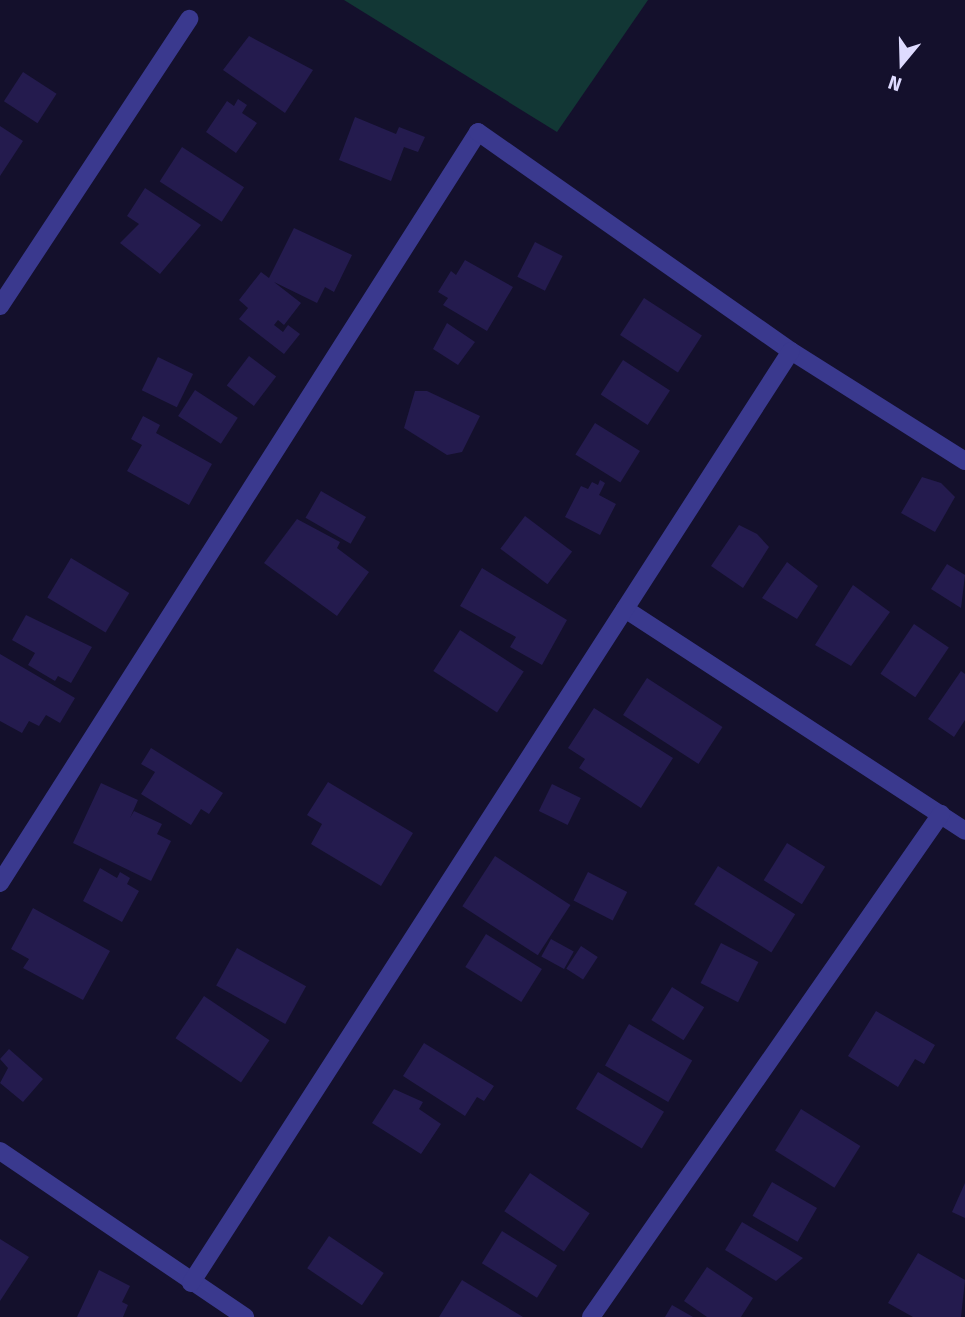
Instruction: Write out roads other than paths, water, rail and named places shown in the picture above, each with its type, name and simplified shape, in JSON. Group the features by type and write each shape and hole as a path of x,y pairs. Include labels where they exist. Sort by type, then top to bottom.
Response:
{"street":[{"path":"0,306 189,19"},
{"path":"0,883 6,859 478,132 791,351 965,461"},
{"path":"191,1283 791,351"},
{"path":"625,609 965,831"},
{"path":"591,1317 941,814"},
{"path":"0,1151 191,1283 245,1317"}]}
